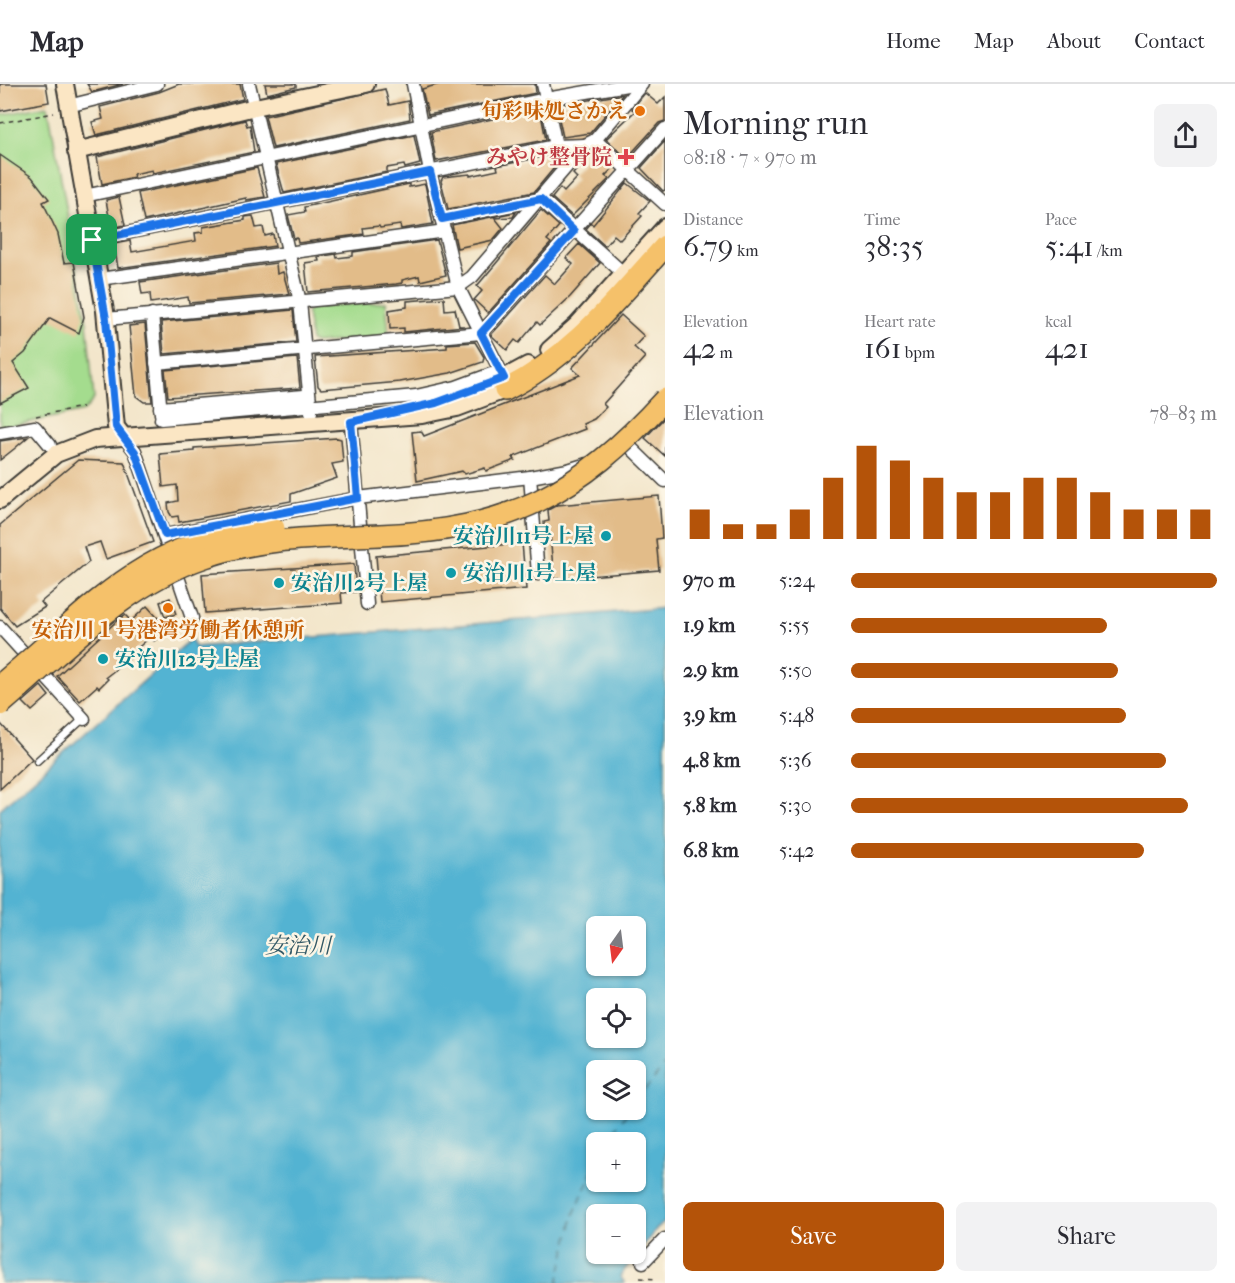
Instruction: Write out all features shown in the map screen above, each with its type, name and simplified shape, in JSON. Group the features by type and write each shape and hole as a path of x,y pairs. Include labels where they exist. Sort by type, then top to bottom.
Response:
{"highway":[{"path":"505,384 549,366 589,329 665,246"},
{"path":"0,685 112,587 145,565 172,551 215,536 248,530 427,525 465,520 500,510 551,489 579,473 605,452 665,389"},
{"path":"0,705 94,621 121,600 166,573 204,557 260,542 426,532 467,526 500,517 554,494 581,477 610,456 665,399"}],"street":[{"path":"65,84 61,109 75,152 92,240 106,319 119,432 135,452 192,618"},
{"path":"61,109 157,84"},
{"path":"249,84 300,302 307,349 307,400 314,422"},
{"path":"75,152 255,107 366,84"},
{"path":"413,84 430,172 458,287 505,384"},
{"path":"543,84 556,146"},
{"path":"84,196 546,99 633,84"},
{"path":"106,319 458,287 472,277 642,84"},
{"path":"156,363 481,333 665,129"},
{"path":"92,240 556,146 590,142 628,170 665,204"},
{"path":"99,279 289,253 444,225 541,199"},
{"path":"541,199 623,273"},
{"path":"161,420 358,421 437,413 505,384 555,346 665,227"},
{"path":"152,314 161,420"},
{"path":"0,501 40,466 62,452 95,439 161,420 307,400 416,396 456,387 491,374 505,384"},
{"path":"165,535 358,498 530,477 568,470 596,461 624,441 665,395"},
{"path":"358,421 358,498 367,604"},
{"path":"0,433 35,427 50,445"},
{"path":"0,485 50,445 84,431 119,432"},
{"path":"624,441 665,481"},
{"path":"530,477 538,574"},
{"path":"0,627 84,719"},
{"path":"646,1259 665,1239"}],"lane":[{"path":"37,761 84,719"}],"path":[{"path":"0,123 61,109"},
{"path":"35,416 82,407"},
{"path":"640,1278 657,1279"}],"green space":[{"path":"48,106 87,323 94,399 84,411 0,428 0,115"},
{"path":"386,302 389,337 315,343 311,341 307,312 311,307"}],"water":[{"name":"安治川","path":"665,608 665,1222 646,1242 646,1204 586,1204 586,1264 629,1264 620,1276 625,1283 0,1283 0,809 191,639 195,647"}],"building":[{"path":"0,84 46,84 49,102 0,111"},
{"path":"87,84 123,84 92,92"},
{"path":"179,84 240,84 243,99 96,135 92,122 103,119 100,107 159,92"},
{"path":"265,84 296,84 296,87 267,94"},
{"path":"440,84 535,84 536,93 428,115 422,89"},
{"path":"385,89 389,105 408,101 410,119 273,148 265,116"},
{"path":"645,93 658,104 665,97 665,121 659,123 627,158 606,139 635,111 632,109"},
{"path":"623,94 590,133 563,137 556,106"},
{"path":"540,109 546,140 436,161 431,132"},
{"path":"245,120 247,126 250,125 254,152 153,173 152,170 133,174 134,177 102,184 97,157"},
{"path":"414,135 420,164 405,168 404,165 387,168 387,172 284,193 276,164"},
{"path":"665,141 665,190 663,191 641,168"},
{"path":"594,150 612,169 605,176 609,179 572,216 552,198 560,188 564,192 577,178 573,174"},
{"path":"0,155 32,177 49,199 43,202 58,234 64,263 74,262 84,317 79,333 50,318 25,353 13,363 29,388 0,403"},
{"path":"552,155 554,168 534,192 448,209 441,181 443,177 470,174 470,176 498,170 497,166"},
{"path":"257,168 265,197 246,200 246,198 144,221 138,193"},
{"path":"627,183 650,201 639,213 642,216 620,240 614,235 605,246 586,229 591,223 593,225"},
{"path":"409,184 409,187 425,184 433,224 401,229 400,225 363,228 364,234 298,243 297,238 294,239 288,215 305,212 304,207"},
{"path":"119,197 125,225 111,228 106,200"},
{"path":"541,210 559,226 547,240 551,243 488,313 474,300 482,291 477,286"},
{"path":"516,212 513,217 495,218 503,228 493,240 457,248 452,225"},
{"path":"253,216 256,228 263,227 265,236 273,234 275,246 118,268 114,244 130,241 132,252 196,241 195,233 203,232 203,227 245,220 245,217"},
{"path":"437,240 446,275 420,281 419,276 402,280 402,283 396,284 308,292 305,263 319,261 318,257 336,254 337,258 353,256 353,252"},
{"path":"579,244 600,263 570,297 540,325 537,322 519,343 515,340 507,350 491,335 545,275 555,284 573,264 566,258"},
{"path":"276,263 277,274 283,272 289,294 189,303 188,297 151,303 150,293 142,294 140,282"},
{"path":"444,298 445,310 455,309 459,326 464,326 404,332 404,328 390,329 389,310 407,307 407,301"},
{"path":"293,310 296,342 164,354 161,322"},
{"path":"621,315 644,336 634,347 645,357 603,404 606,407 594,419 583,424 585,429 513,457 515,460 486,471 485,468 465,474 462,471 417,481 412,432 421,431 424,436 580,375 572,368"},
{"path":"145,324 152,402 144,402 136,396 129,326"},
{"path":"475,342 484,357 483,362 450,373 400,382 321,389 318,386 315,357 447,348 447,344"},
{"path":"297,358 300,388 168,397 165,370"},
{"path":"665,417 665,456 645,438"},
{"path":"28,437 14,449 0,460 0,441"},
{"path":"341,439 343,462 332,464 337,478 291,494 291,501 179,522 178,516 172,517 169,512 168,503 178,501 177,485 163,487 160,454 194,451 194,448"},
{"path":"78,460 124,462 153,542 106,559 100,542 84,547 89,562 41,602 45,607 15,626 0,608 0,525"},
{"name":"安治川11号上屋","path":"659,496 662,538 656,539 659,570 554,579 550,534 545,535 544,522 549,521 548,510 557,505"},
{"name":"安治川1号上屋","path":"522,543 526,589 380,602 376,556"},
{"name":"安治川2号上屋","path":"354,564 356,592 341,593 342,603 205,613 202,574"},
{"name":"安治川１号港湾労働者休憩所","path":"170,598 176,614 165,617 160,602"},
{"name":"安治川12号上屋","path":"147,606 166,627 162,630 164,633 154,641 150,637 131,654 133,656 106,677 108,679 99,688 97,686 80,701 57,676 120,618 125,615 131,621"},
{"path":"41,686 49,696 32,711 23,702"},
{"path":"0,723 32,759 0,789"}],"ferry route":[{"path":"646,1089 665,1065"},
{"path":"614,1132 622,1120"},
{"path":"558,1283 574,1214 586,1186"}],"place":[{"name":"旬彩味処さかえ","path":"640,111"},
{"name":"みやけ整骨院","path":"626,157"},
{"name":"安治川11号上屋","path":"606,536"},
{"name":"安治川1号上屋","path":"451,573"},
{"name":"安治川2号上屋","path":"279,583"},
{"name":"安治川１号港湾労働者休憩所","path":"168,608"},
{"name":"安治川12号上屋","path":"103,659"}],"route":[{"path":"430,172 442,219 541,199 574,231 481,333 504,378 436,403 351,422 358,498 165,535 135,452 116,427 106,319 92,240 430,172"}]}
